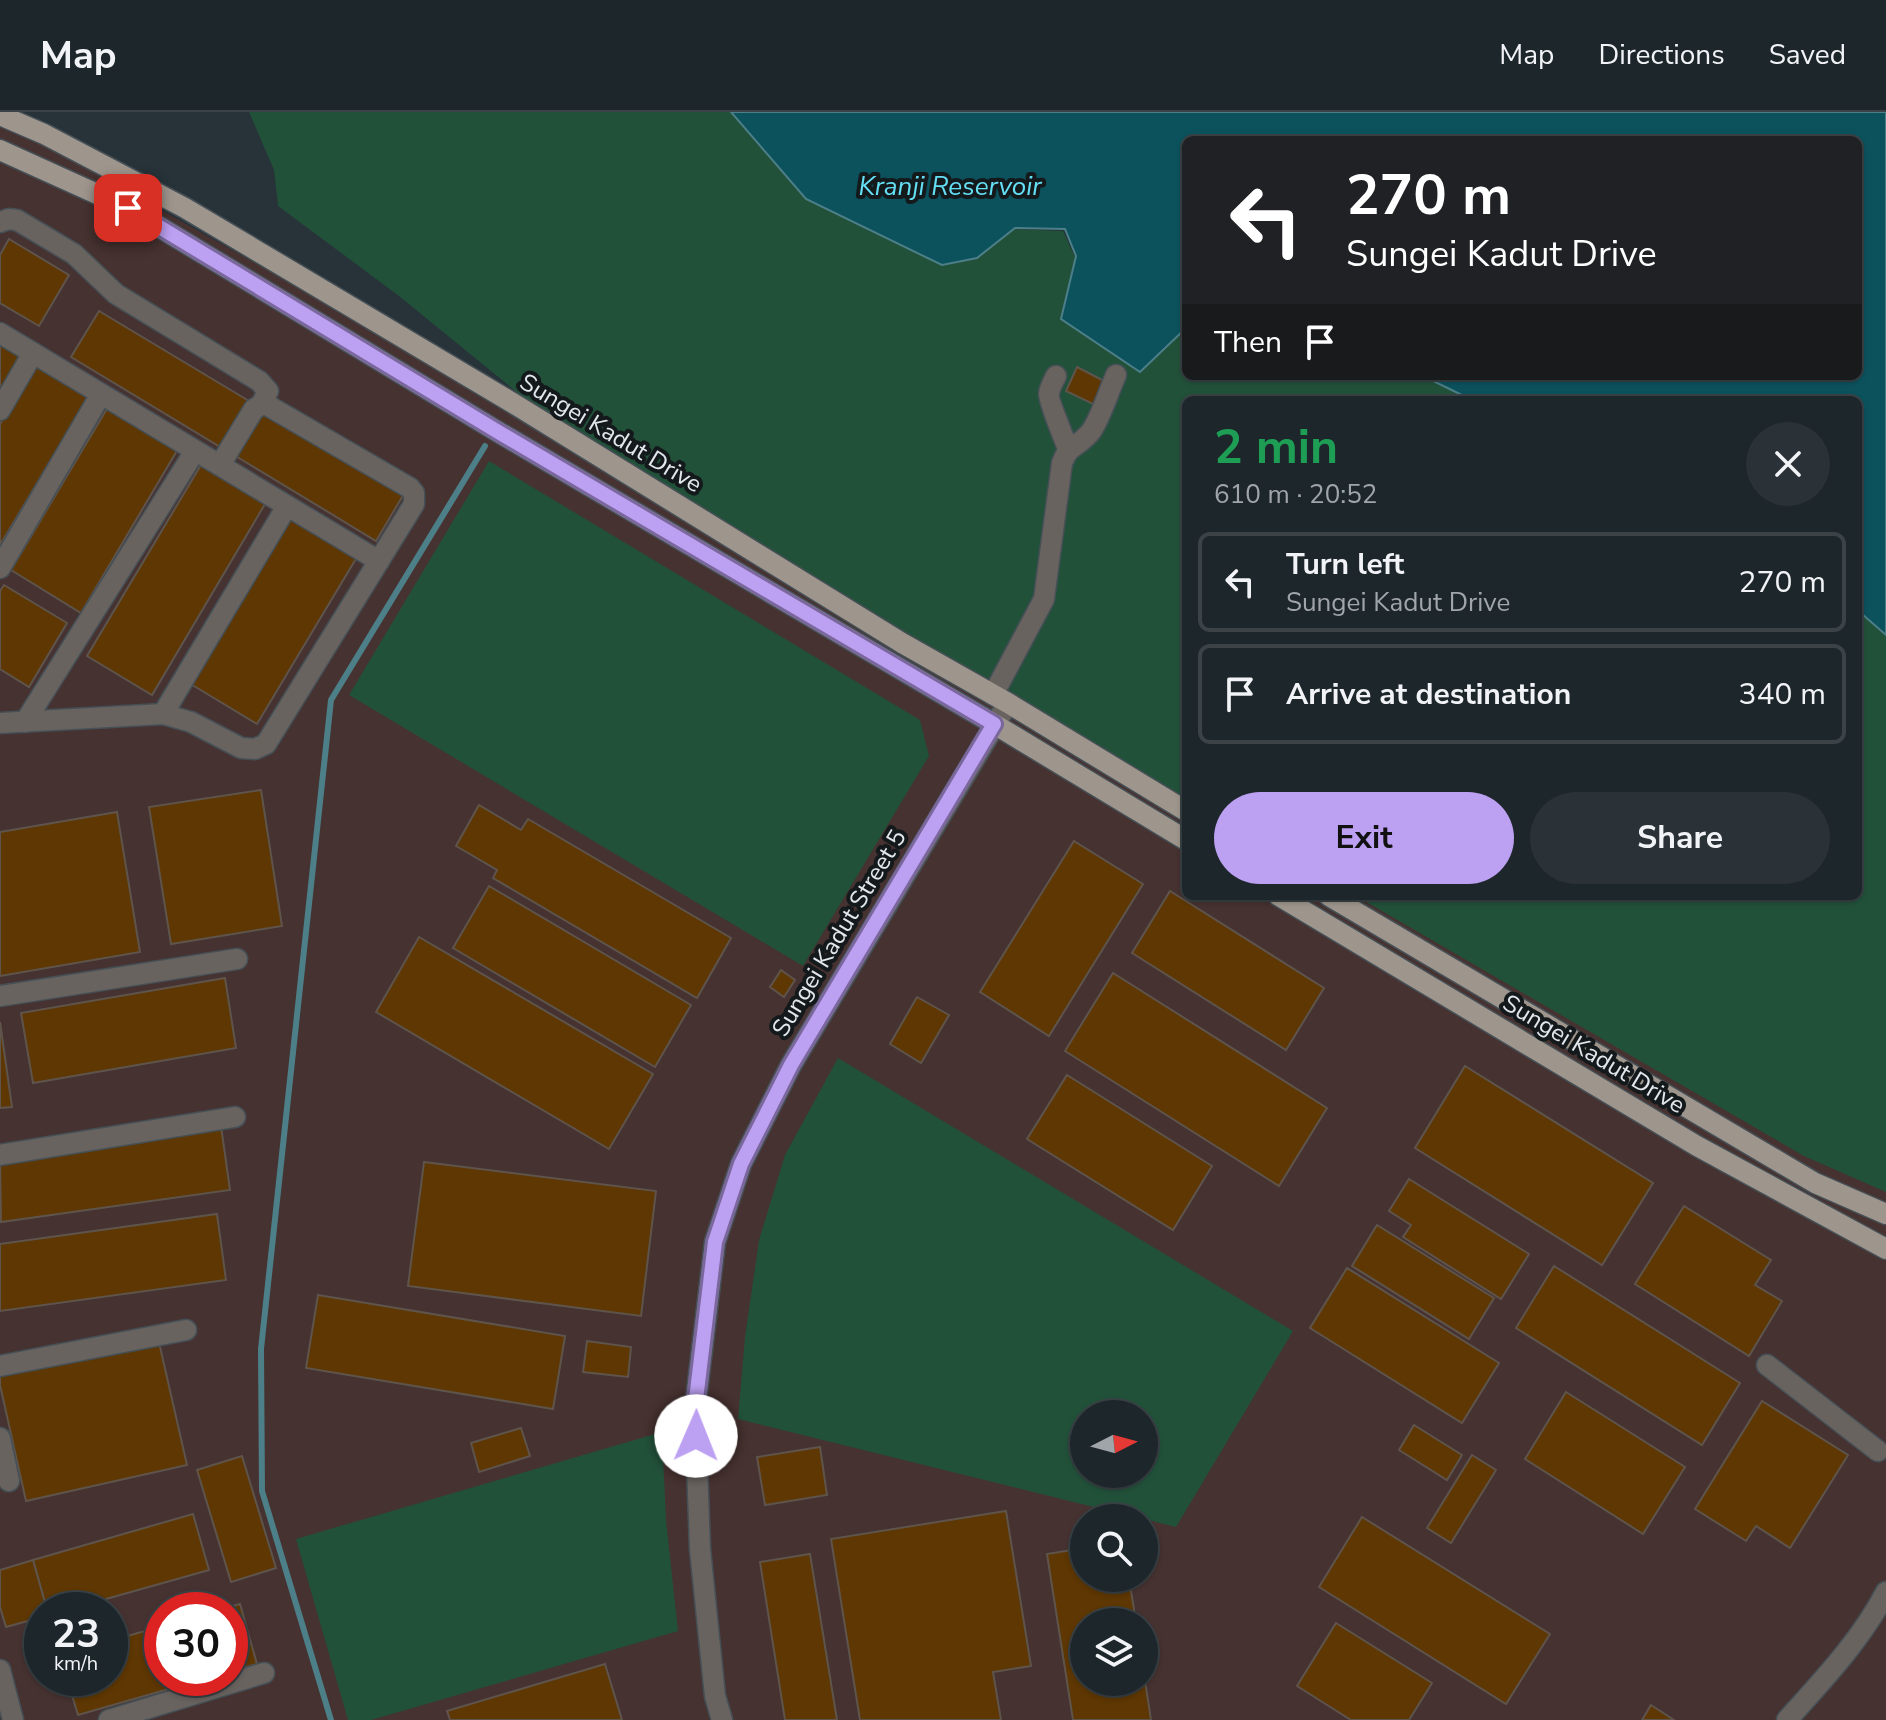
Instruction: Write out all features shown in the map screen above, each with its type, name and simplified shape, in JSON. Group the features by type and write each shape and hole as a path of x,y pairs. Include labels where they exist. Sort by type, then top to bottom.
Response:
{"main road":[{"name":"Sungei Kadut Drive","path":"0,115 44,134 185,208 516,405 902,643 1182,809"},
{"path":"0,150 128,208 1182,838"},
{"name":"Sungei Kadut Drive","path":"1286,900 1697,1146 1886,1249"},
{"name":"Sungei Kadut Drive","path":"1336,900 1815,1183 1886,1214"}],"street":[{"path":"0,222 17,220 74,254 116,294 259,381 268,391 261,405"},
{"path":"0,333 379,561"},
{"path":"0,410 33,353"},
{"path":"1056,376 1049,402 1068,449 1082,442 1093,428 1116,375"},
{"path":"0,568 101,394"},
{"path":"0,723 163,714 191,722 241,748 255,749 266,744 414,504 414,493 267,405 254,409 220,465"},
{"name":"Sungei Kadut Street 5","path":"722,1720 715,1696 700,1549 695,1408 715,1242 741,1164 791,1065 994,724 1001,699 1044,599 1062,463 1068,449"},
{"path":"25,722 195,451"},
{"path":"163,714 287,506"},
{"path":"0,996 237,959"},
{"path":"0,1155 235,1117"},
{"path":"0,1366 186,1330"},
{"path":"1767,1365 1878,1451"},
{"path":"0,1438 9,1481"},
{"path":"1787,1720 1839,1661 1886,1592"},
{"path":"0,1670 13,1720"},
{"path":"109,1720 264,1673"}],"shaded area":[{"path":"0,119 1182,786 1182,900 1384,900 1886,1183 1886,1720 0,1720"}],"green space":[{"path":"249,112 732,112 808,199 942,265 975,259 1012,229 1063,231 1075,257 1062,319 1139,371 1182,332 1182,380 1432,380 1466,396 1182,396 1182,796 600,460 399,296 278,206 274,170"},
{"path":"489,461 920,720 929,756 803,966 349,695"},
{"path":"1862,615 1886,635 1886,1192 1804,1156 1363,900 1862,900"},
{"path":"838,1058 1293,1331 1176,1527 1158,1522 1158,1504 1081,1504 738,1419 745,1337 759,1240 785,1155"},
{"path":"662,1432 666,1520 678,1631 371,1720 348,1720 296,1539"}],"water":[{"name":"Kranji Reservoir","path":"731,112 1886,112 1886,635 1862,614 1862,396 1464,396 1431,380 1862,380 1862,136 1182,136 1182,332 1140,372 1061,319 1076,256 1065,229 1015,228 977,258 942,265 806,199"}],"building":[{"path":"9,239 69,275 39,326 0,303 0,255"},
{"path":"99,311 249,401 222,448 71,357"},
{"path":"0,342 21,354 0,391"},
{"path":"36,364 89,396 0,545 0,424"},
{"path":"1077,367 1104,381 1093,404 1066,391"},
{"path":"263,405 405,492 376,541 234,455"},
{"path":"108,407 178,449 81,613 11,570"},
{"path":"201,465 265,504 152,695 87,656"},
{"path":"289,515 357,557 257,724 189,683"},
{"path":"4,585 67,623 29,687 0,669 0,591"},
{"path":"261,790 282,926 171,944 149,807"},
{"path":"479,805 521,830 528,819 731,938 697,998 493,878 497,870 456,846"},
{"path":"117,812 140,952 0,976 0,832"},
{"path":"1074,841 1143,884 1049,1036 980,992"},
{"path":"489,886 691,1005 655,1067 453,948"},
{"path":"1170,891 1324,988 1286,1050 1132,953"},
{"path":"419,937 653,1074 609,1149 376,1012"},
{"path":"781,970 795,980 784,997 770,987"},
{"path":"1113,973 1327,1108 1279,1186 1065,1051"},
{"path":"225,978 236,1048 33,1083 21,1013"},
{"path":"917,997 949,1015 921,1063 890,1044"},
{"path":"0,1022 12,1107 0,1108"},
{"path":"1465,1066 1653,1183 1602,1265 1415,1148"},
{"path":"1067,1075 1212,1166 1173,1230 1027,1139"},
{"path":"221,1126 230,1190 1,1222 0,1157"},
{"path":"424,1162 656,1191 641,1316 408,1286"},
{"path":"1409,1179 1529,1254 1501,1299 1403,1237 1411,1225 1389,1211"},
{"path":"1684,1206 1771,1260 1755,1285 1782,1301 1749,1356 1635,1284"},
{"path":"217,1214 226,1280 0,1311 0,1244"},
{"path":"1377,1225 1494,1298 1469,1339 1352,1266"},
{"path":"1554,1266 1740,1383 1702,1445 1516,1328"},
{"path":"1347,1268 1499,1363 1462,1423 1310,1328"},
{"path":"318,1295 565,1336 553,1409 306,1368"},
{"path":"158,1338 187,1465 26,1501 0,1373"},
{"path":"587,1341 631,1347 628,1377 583,1372"},
{"path":"1566,1392 1685,1467 1643,1534 1525,1459"},
{"path":"1762,1401 1848,1455 1790,1548 1756,1526 1746,1541 1695,1509"},
{"path":"1414,1425 1462,1455 1447,1480 1399,1450"},
{"path":"521,1428 530,1456 479,1472 471,1443"},
{"path":"820,1447 827,1495 765,1505 757,1457"},
{"path":"1472,1455 1496,1470 1451,1543 1427,1528"},
{"path":"242,1456 276,1568 231,1582 197,1470"},
{"path":"1006,1511 1031,1666 993,1672 1001,1720 860,1720 831,1539"},
{"path":"193,1514 209,1570 128,1593 42,1592 33,1560"},
{"path":"1362,1517 1550,1634 1506,1704 1319,1587"},
{"path":"1070,1550 1070,1592 1131,1592 1134,1608 1070,1608 1070,1696 1147,1696 1151,1720 1073,1720 1047,1554"},
{"path":"810,1554 837,1720 785,1720 760,1562"},
{"path":"33,1560 42,1592 24,1592 24,1622 6,1627 0,1607 0,1570"},
{"path":"1336,1623 1432,1683 1409,1720 1351,1720 1297,1686"},
{"path":"144,1631 144,1696 78,1715 72,1696 128,1696 128,1636"},
{"path":"248,1632 257,1664 248,1666"},
{"path":"605,1664 622,1720 450,1720 447,1711"},
{"path":"1651,1705 1674,1720 1642,1720"}],"waterway":[{"path":"331,1720 262,1491 261,1349 331,700 485,446"}],"route":[{"path":"128,208 500,433 994,724 791,1065 741,1164 715,1242 695,1408 696,1436"}]}
